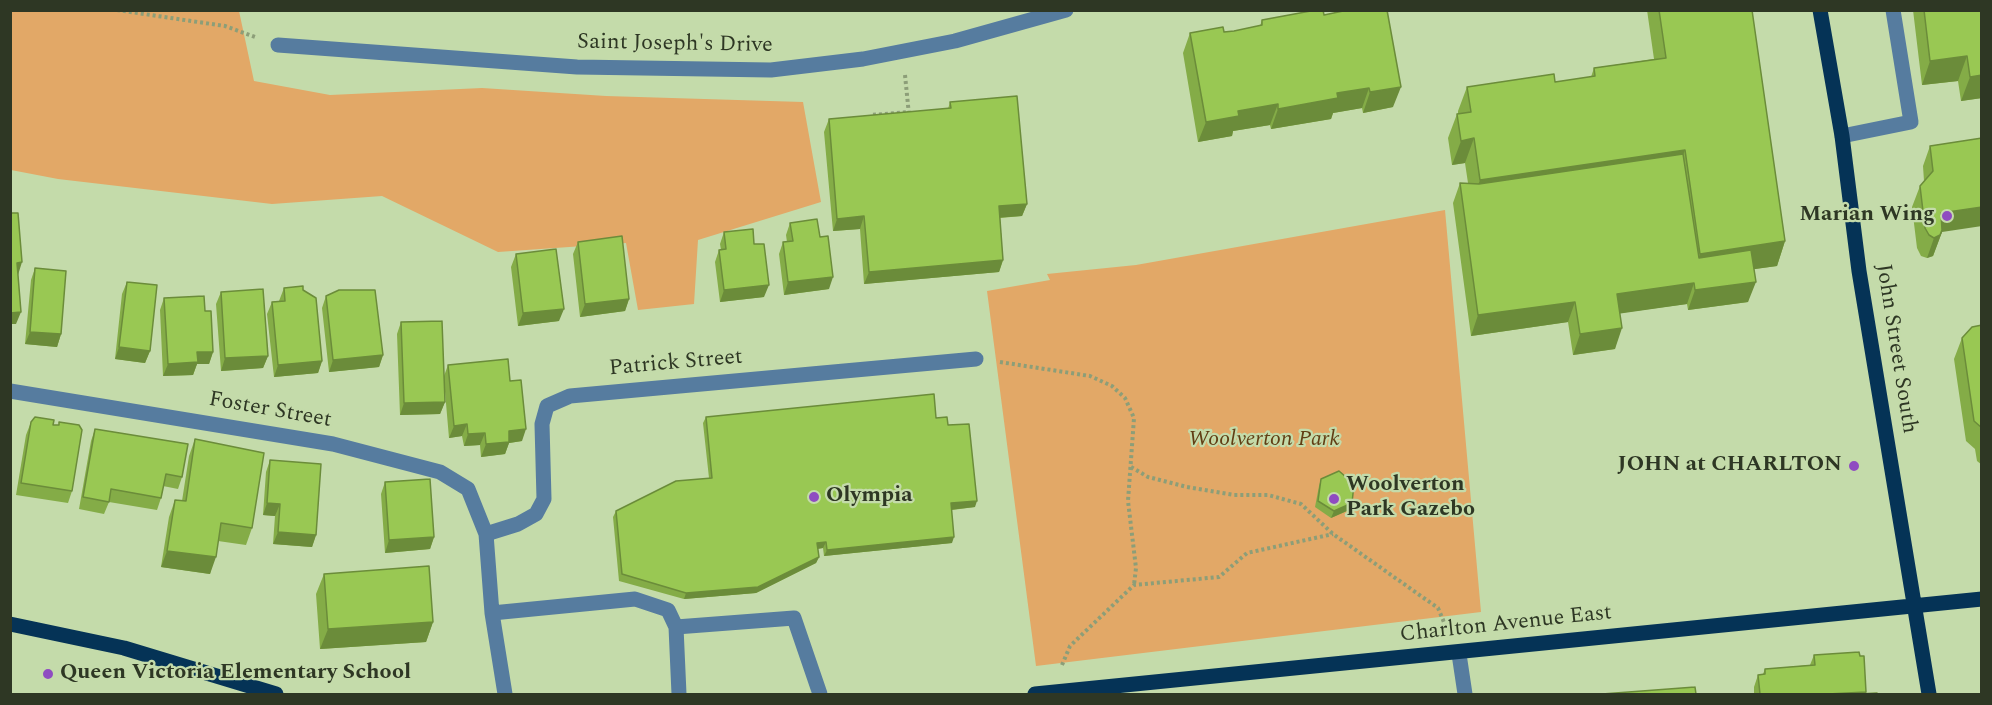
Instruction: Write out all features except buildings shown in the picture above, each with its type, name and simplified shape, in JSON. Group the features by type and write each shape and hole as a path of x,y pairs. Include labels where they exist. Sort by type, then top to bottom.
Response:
{"main road":[{"name":"John Street South","path":"1820,10 1842,136 1859,271 1929,694"},
{"name":"Charlton Avenue East","path":"1035,694 1459,654 1516,645 1982,599"},
{"path":"10,624 124,648 276,694"}],"street":[{"name":"Saint Joseph's Drive","path":"278,45 566,66 659,70 771,70 901,51 955,40 1066,10"},
{"path":"1842,136 1911,122 1893,10"},
{"name":"Patrick Street","path":"486,534 518,524 536,514 544,499 542,424 547,406 570,396 976,359"},
{"name":"Foster Street","path":"10,391 333,444 440,472 468,489 486,534 492,613 505,694"},
{"path":"492,613 635,599 668,610 676,627 679,694"},
{"path":"676,627 794,618 820,694"},
{"path":"1459,654 1465,694"}],"path":[{"path":"117,10 225,26 278,45"},
{"path":"901,51 910,124"},
{"path":"872,125 871,115 909,112"},
{"path":"976,359 1090,376 1112,386 1125,398 1134,418 1128,501 1136,568 1134,585"},
{"path":"1131,467 1148,477 1187,488 1234,495 1268,495 1301,504 1333,534 1437,608 1459,654"},
{"path":"1052,694 1070,646 1134,585 1219,577 1247,553 1333,534"}],"green space":[{"path":"10,11 239,11 254,81 330,95 482,88 606,96 803,102 821,202 698,240 694,304 638,310 626,243 498,252 382,196 272,204 58,179 11,170"},
{"name":"Woolverton Park","path":"1445,210 1481,612 1036,666 987,291 1050,280 1047,274 1136,265"}],"place":[{"name":"Marian Wing","path":"1947,216"},
{"name":"JOHN at CHARLTON","path":"1854,466"},
{"name":"Olympia","path":"814,497"},
{"name":"Woolverton Park Gazebo","path":"1334,499"},
{"name":"Queen Victoria Elementary School","path":"48,674"}]}
